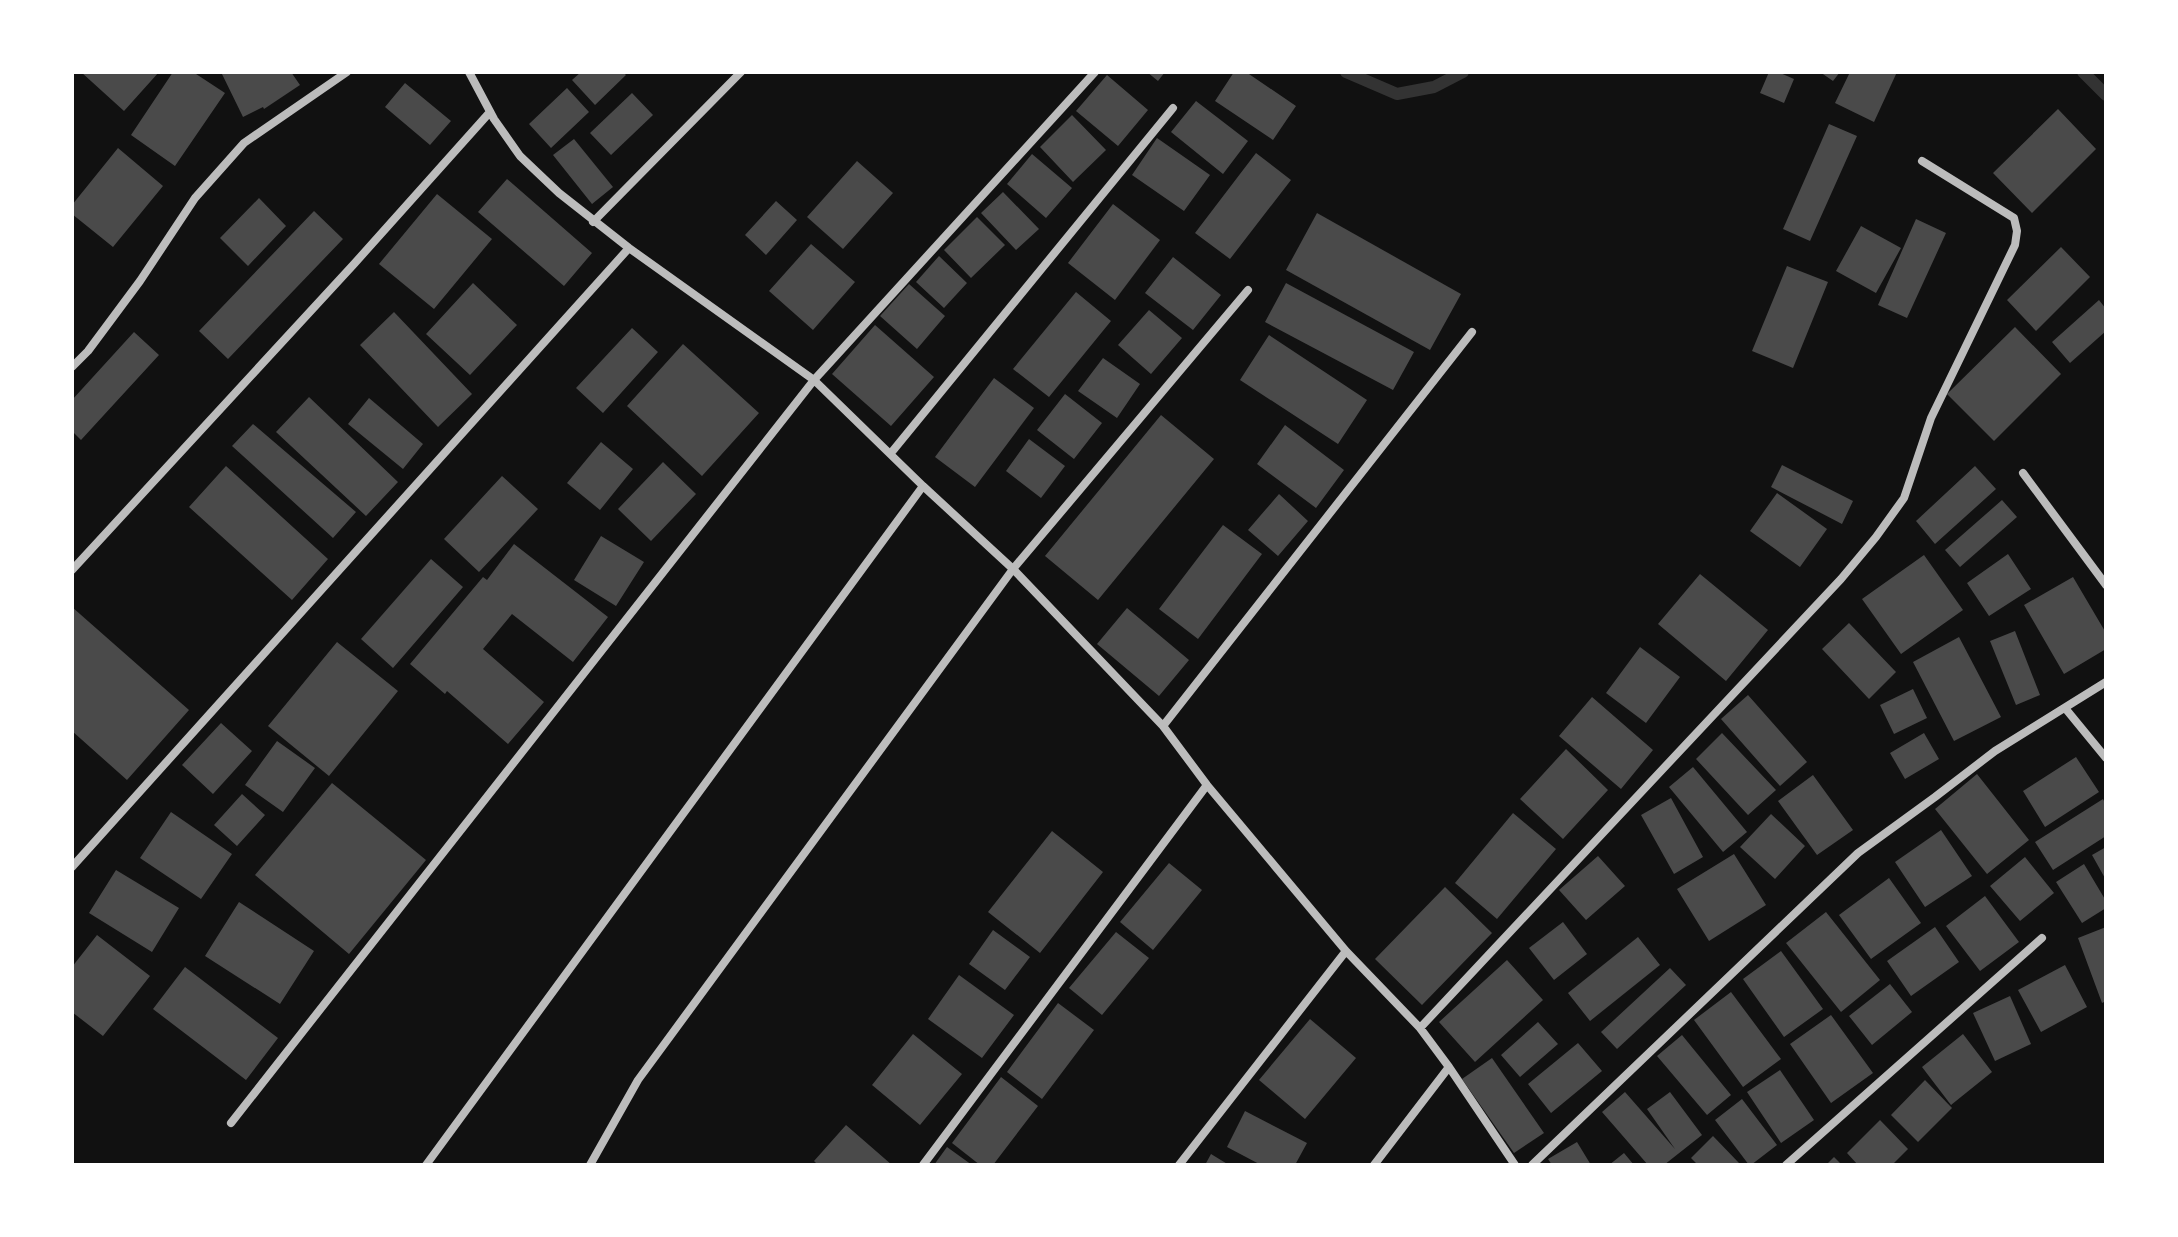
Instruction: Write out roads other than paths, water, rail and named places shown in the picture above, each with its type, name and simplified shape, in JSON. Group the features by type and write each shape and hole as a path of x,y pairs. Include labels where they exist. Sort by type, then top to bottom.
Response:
{"street":[{"path":"72,367 88,351 140,281 195,198 244,143 347,72"},
{"path":"469,72 490,112 520,156 559,193 593,222 814,380 1013,569 1163,726 1207,785 1346,951 1420,1028 1515,1165"},
{"path":"593,222 741,72"},
{"path":"231,1123 814,380 1095,72"},
{"path":"891,453 1173,108"},
{"path":"72,570 490,112"},
{"path":"1420,1028 1841,579 1904,498 1931,418 2015,245 2017,231 2014,218 1922,161"},
{"path":"72,867 629,248"},
{"path":"590,1165 638,1080 1013,569 1248,290"},
{"path":"1163,726 1472,332"},
{"path":"2023,473 2106,585"},
{"path":"426,1165 923,486"},
{"path":"1532,1165 1858,853 1995,751 2106,682"},
{"path":"2065,708 2106,758"},
{"path":"923,1165 1207,785"},
{"path":"1786,1165 2042,938"},
{"path":"1179,1165 1346,951"},
{"path":"1374,1165 1449,1067"}],"waterway":[{"path":"1346,72 1397,94 1434,87 1463,72"},
{"path":"2083,72 2106,95"}]}
